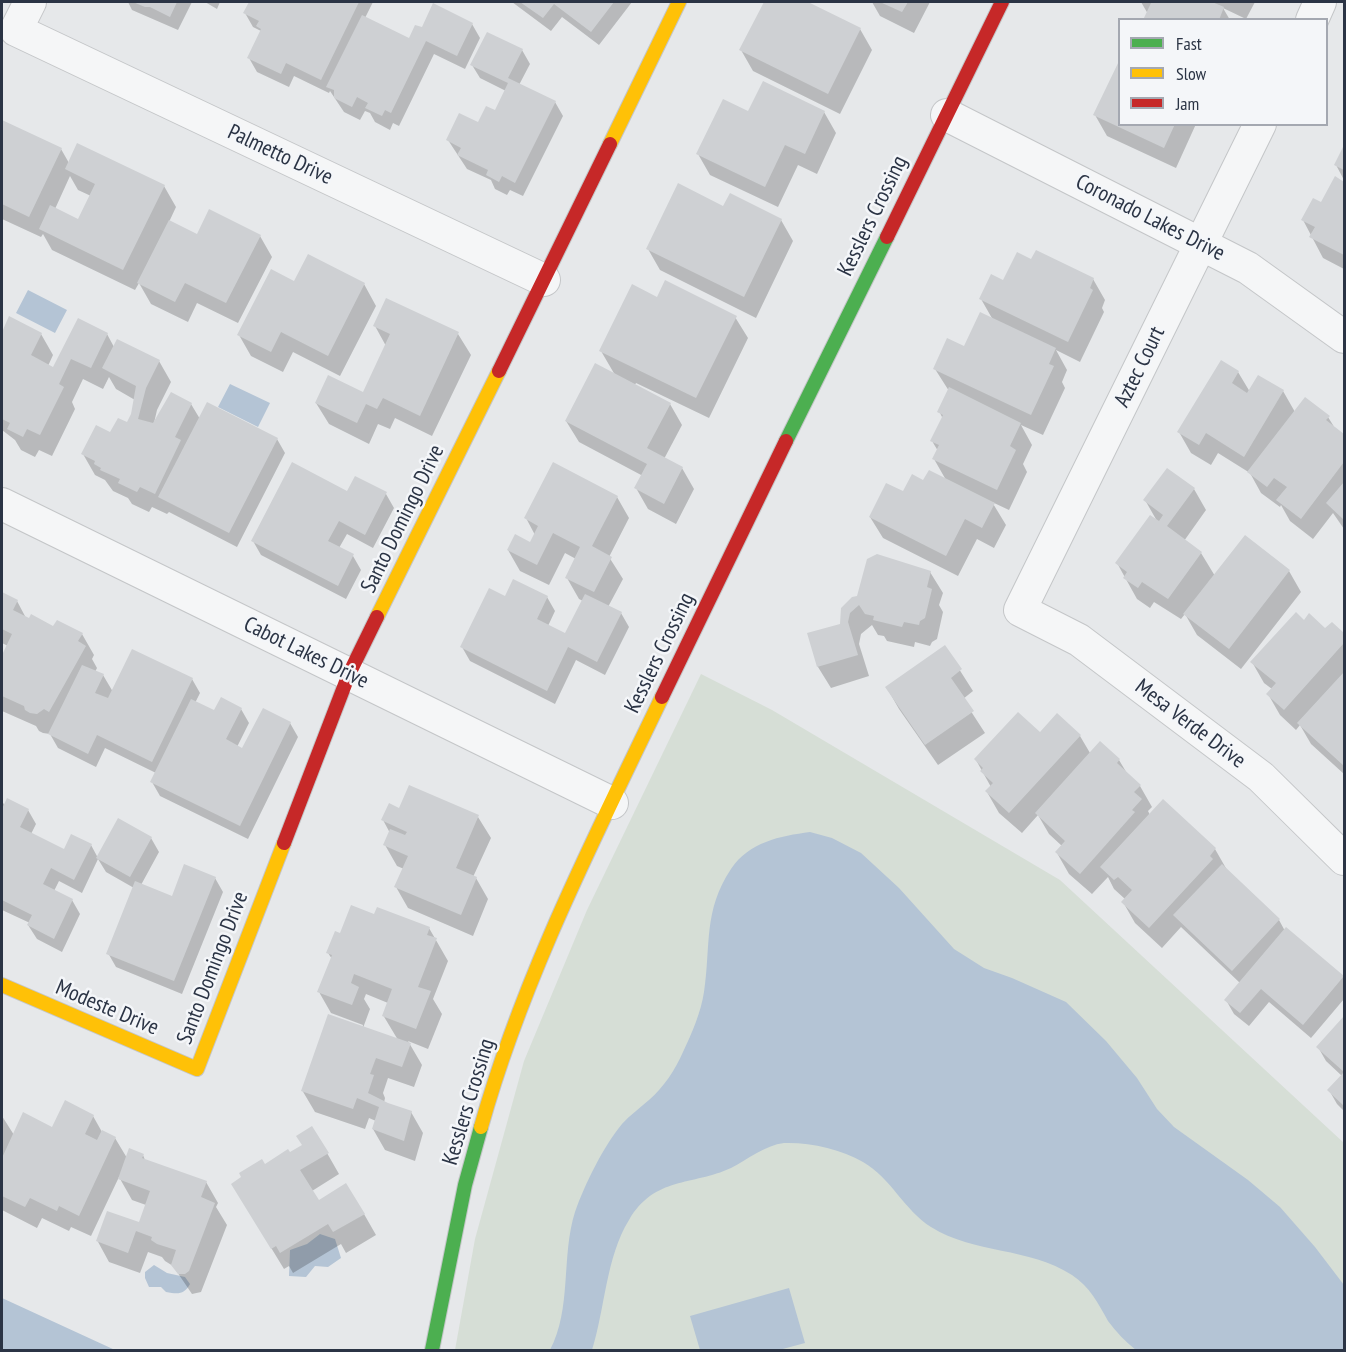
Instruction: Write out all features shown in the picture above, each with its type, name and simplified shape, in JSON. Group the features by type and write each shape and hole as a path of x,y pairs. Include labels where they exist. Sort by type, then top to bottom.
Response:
{"street":[{"name":"Palmetto Drive","path":"30,2 16,30 544,280"},
{"name":"Santo Domingo Drive","path":"197,1069 349,674 679,2"},
{"name":"Kesslers Crossing","path":"432,1350 465,1185 495,1077 562,907 705,607 1002,2"},
{"path":"1313,18 1320,2"},
{"name":"Coronado Lakes Drive","path":"946,115 1248,268 1344,337"},
{"name":"Aztec Court","path":"1020,610 1259,126"},
{"name":"Cabot Lakes Drive","path":"2,504 612,802"},
{"name":"Mesa Verde Drive","path":"1020,610 1079,640 1261,777 1344,859"},
{"name":"Modeste Drive","path":"2,985 197,1069"}],"shaded area":[{"path":"701,674 772,710 1060,880 1344,1143 1344,1350 455,1350 475,1239 524,1061 587,910"}],"water":[{"path":"28,290 67,310 55,333 16,313"},
{"path":"230,384 270,403 258,427 218,407"},
{"path":"810,832 832,838 861,853 899,888 954,949 984,968 1066,1002 1106,1041 1137,1078 1157,1109 1174,1127 1248,1180 1280,1207 1344,1285 1344,1350 1136,1350 1111,1325 1089,1290 1072,1275 1038,1259 965,1242 931,1227 913,1212 882,1177 854,1157 814,1145 784,1143 756,1153 716,1174 675,1184 650,1196 629,1220 615,1250 592,1350 550,1350 561,1317 568,1246 575,1212 589,1178 615,1133 664,1084 686,1045 703,1000 712,914 722,884 738,860 756,846 777,838"},
{"path":"320,1234 335,1239 341,1258 328,1267 315,1266 306,1277 289,1276 290,1250 307,1244"},
{"path":"154,1265 167,1273 185,1277 190,1284 183,1292 177,1293 166,1292 161,1287 149,1287 145,1272"},
{"path":"789,1288 805,1343 779,1350 700,1350 690,1316"},
{"path":"2,1298 115,1350 2,1350"}],"building":[{"path":"133,2 177,2 170,17"},
{"path":"249,2 359,2 321,80 286,63 281,74 247,58 261,29 256,26 259,21 243,13"},
{"path":"520,2 614,2 591,32 554,4 543,18"},
{"path":"764,2 808,2 861,28 828,94 739,50"},
{"path":"880,2 908,2 902,12"},
{"path":"1147,2 1212,2 1224,7 1220,18 1144,18 1151,3"},
{"path":"433,3 473,23 457,56 426,41 391,113 385,110 382,116 365,108 368,103 357,97 352,107 334,98 334,90 326,87 362,15 409,38 415,25 422,27"},
{"path":"487,32 523,49 508,78 556,101 515,183 502,176 499,182 486,175 488,170 457,155 461,148 446,140 459,113 478,122 486,106 495,110 508,83 470,65"},
{"path":"1118,63 1118,126 1174,126 1164,148 1093,115"},
{"path":"763,81 825,111 805,154 785,145 765,187 696,154 723,99 748,111"},
{"path":"2,120 62,148 29,217 2,204"},
{"path":"77,143 165,185 123,270 39,229 50,205 78,219 95,184 65,169"},
{"path":"1344,145 1344,170 1334,165"},
{"path":"1335,176 1344,182 1344,255 1309,237 1315,227 1301,220 1313,198 1321,202"},
{"path":"678,183 723,206 730,193 782,219 744,297 646,249"},
{"path":"209,209 261,235 226,303 185,283 175,302 137,283 169,220 197,234"},
{"path":"1036,250 1094,278 1090,288 1093,290 1068,342 979,299 991,274 1003,280 1017,252 1031,259"},
{"path":"308,254 365,283 328,356 281,332 271,352 237,335 271,269 294,281"},
{"path":"665,280 737,316 696,398 599,351 632,284 657,297"},
{"path":"386,298 459,332 420,416 383,398 377,409 366,404 357,423 315,403 328,375 363,392 390,334 373,326"},
{"path":"980,312 1056,348 1049,364 1054,366 1031,415 933,369 947,338 964,346"},
{"path":"9,316 42,333 31,355 53,367 78,318 108,333 91,368 71,359 59,384 64,387 40,435 27,429 23,437 7,429 10,423 2,419 2,332"},
{"path":"117,339 160,360 146,388 138,419 153,423 171,392 192,403 175,437 181,440 155,494 140,487 137,492 118,483 120,479 100,470 101,468 94,464 95,461 81,454 96,425 110,432 118,418 127,422 131,414 136,386 102,368"},
{"path":"1221,360 1239,371 1232,383 1247,393 1258,375 1284,390 1244,457 1206,433 1199,445 1177,432"},
{"path":"595,363 671,403 647,448 683,467 664,504 634,488 647,464 565,421"},
{"path":"949,387 1021,423 1010,446 1016,450 997,490 932,459 939,445 930,441 943,415 937,412"},
{"path":"1305,397 1330,416 1326,420 1344,434 1344,462 1301,519 1276,500 1287,487 1274,478 1267,487 1247,472"},
{"path":"207,402 278,438 229,533 158,497"},
{"path":"292,462 347,491 355,476 387,492 365,535 339,521 328,541 354,554 338,586 251,541"},
{"path":"553,462 618,496 592,546 612,557 594,592 565,578 580,547 553,533 537,565 507,550 515,534 530,542 538,526 524,518"},
{"path":"1167,468 1195,488 1167,526 1202,552 1168,599 1142,582 1138,588 1123,578 1127,572 1115,563 1150,515 1159,521 1163,515 1143,500"},
{"path":"929,470 995,503 982,528 965,519 946,556 869,517 886,483 903,491 912,474 923,480"},
{"path":"1344,482 1344,520 1326,503"},
{"path":"1245,535 1290,570 1229,649 1183,614"},
{"path":"877,554 931,571 927,587 932,589 925,618 920,621 919,625 904,622 902,627 873,620 874,616 865,614 859,605 850,613 848,622 858,655 817,667 807,633 840,624 841,608 852,597 857,596 867,559"},
{"path":"513,579 548,596 537,619 565,633 585,594 622,612 597,662 568,647 547,691 460,647 489,588 505,596"},
{"path":"2,592 18,600 13,610 29,618 31,614 53,626 57,620 83,633 78,641 86,646 49,712 44,709 37,714 30,713 25,710 24,706 2,696 2,655 12,634 2,629"},
{"path":"1296,612 1304,620 1309,613 1325,628 1332,622 1344,633 1344,643 1284,710 1266,694 1276,683 1250,662"},
{"path":"945,645 962,669 951,678 974,711 925,745 885,687"},
{"path":"132,649 193,678 152,762 97,735 88,754 48,734 82,665 104,674 95,693 108,698"},
{"path":"1344,672 1344,766 1297,723"},
{"path":"221,697 242,708 226,739 242,748 263,708 291,722 240,826 150,782 191,699 214,710"},
{"path":"1018,712 1040,732 1057,713 1081,735 1009,813 985,791 993,783 980,771 983,768 974,759"},
{"path":"1100,741 1120,759 1117,763 1141,785 1134,792 1142,799 1132,810 1135,812 1080,874 1055,852 1065,841 1035,813"},
{"path":"409,785 479,815 456,868 477,877 461,915 394,887 408,856 383,845 390,829 405,835 407,832 381,820 389,803 399,808"},
{"path":"7,798 29,809 20,827 64,849 71,834 92,844 74,880 51,868 43,884 73,899 54,939 27,925 32,915 2,900 2,809"},
{"path":"1163,799 1216,848 1210,856 1213,859 1149,928 1121,902 1132,890 1118,877 1114,880 1100,867"},
{"path":"118,818 152,837 130,877 96,858"},
{"path":"184,864 216,877 174,981 106,954 135,881 172,896"},
{"path":"1222,864 1280,919 1232,971 1173,915"},
{"path":"351,905 374,914 377,907 430,927 427,935 437,938 418,987 431,991 416,1029 382,1016 392,989 354,974 351,983 359,987 352,1005 317,992 332,955 326,953 335,931 340,933"},
{"path":"1286,927 1344,976 1303,1025 1261,989 1240,1013 1224,1000"},
{"path":"328,1014 411,1043 402,1067 376,1058 370,1074 374,1075 368,1093 412,1111 404,1141 372,1129 379,1107 357,1098 353,1109 301,1091"},
{"path":"1344,1016 1344,1072 1316,1047"},
{"path":"1344,1072 1344,1106 1327,1090"},
{"path":"65,1100 94,1115 85,1134 97,1140 102,1130 116,1137 79,1216 59,1206 57,1211 30,1198 25,1207 2,1196 2,1158 23,1112 52,1127"},
{"path":"312,1126 329,1153 300,1170 319,1200 346,1183 365,1214 333,1232 328,1224 280,1253 276,1246 271,1249 231,1184 241,1177 239,1173 262,1159 265,1164 288,1149 290,1152 302,1145 296,1136"},
{"path":"129,1148 144,1154 142,1158 207,1181 201,1197 215,1203 189,1271 185,1274 178,1274 171,1265 176,1250 157,1244 151,1240 152,1237 136,1231 128,1253 96,1241 107,1211 139,1222 150,1191 118,1179"}],"traffic: fast":[{"path":"786,441 887,237"},
{"path":"432,1350 465,1185 481,1127"}],"traffic: slow":[{"path":"610,144 679,2"},
{"path":"377,617 499,371"},
{"path":"481,1127 498,1071 539,962 586,855 662,697"},
{"path":"2,985 197,1069 284,843"}],"traffic: jam":[{"path":"887,237 1002,2"},
{"path":"499,371 610,144"},
{"path":"662,697 786,441"},
{"path":"284,843 349,674 377,617"}]}
